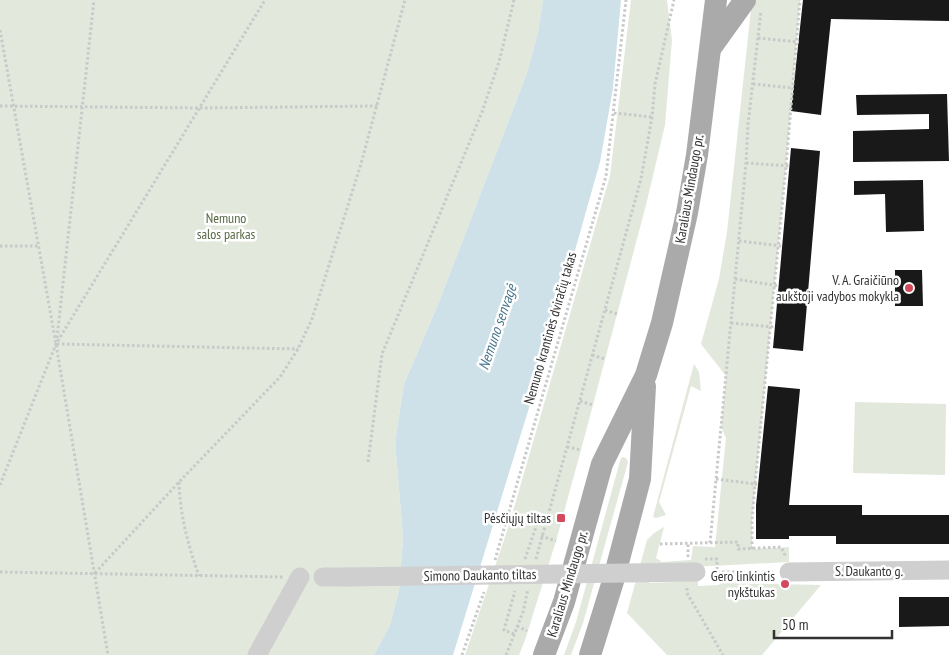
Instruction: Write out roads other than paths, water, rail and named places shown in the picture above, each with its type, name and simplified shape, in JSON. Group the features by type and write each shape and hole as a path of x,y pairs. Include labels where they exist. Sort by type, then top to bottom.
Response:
{"main road":[{"name":"Karaliaus Mindaugo pr.","path":"544,655 564,602 602,464 646,375 662,323 687,212 697,155 716,0"},
{"path":"710,49 753,5"},
{"name":"Karaliaus Mindaugo pr.","path":"590,655 614,578 640,479 646,375"}],"street":[{"name":"S. Daukanto g.","path":"789,572 949,570"},
{"name":"Simono Daukanto tiltas","path":"323,577 528,574 692,578"},
{"path":"256,655 300,577"}],"water":[{"name":"Nemuno senvagė","path":"543,0 621,0 613,88 600,162 548,346 453,655 374,655 390,625 399,590 403,538 396,435 404,384 439,302 527,73 538,32"}],"place":[{"name":"V. A. Graičiūno aukštoji vadybos mokykla","path":"909,288"},
{"name":"Pėsčiųjų tiltas","path":"561,518"},
{"name":"Gero linkintis nykštukas","path":"785,584"}],"park label":[{"name":"Nemuno salos parkas","path":"226,226"}]}
